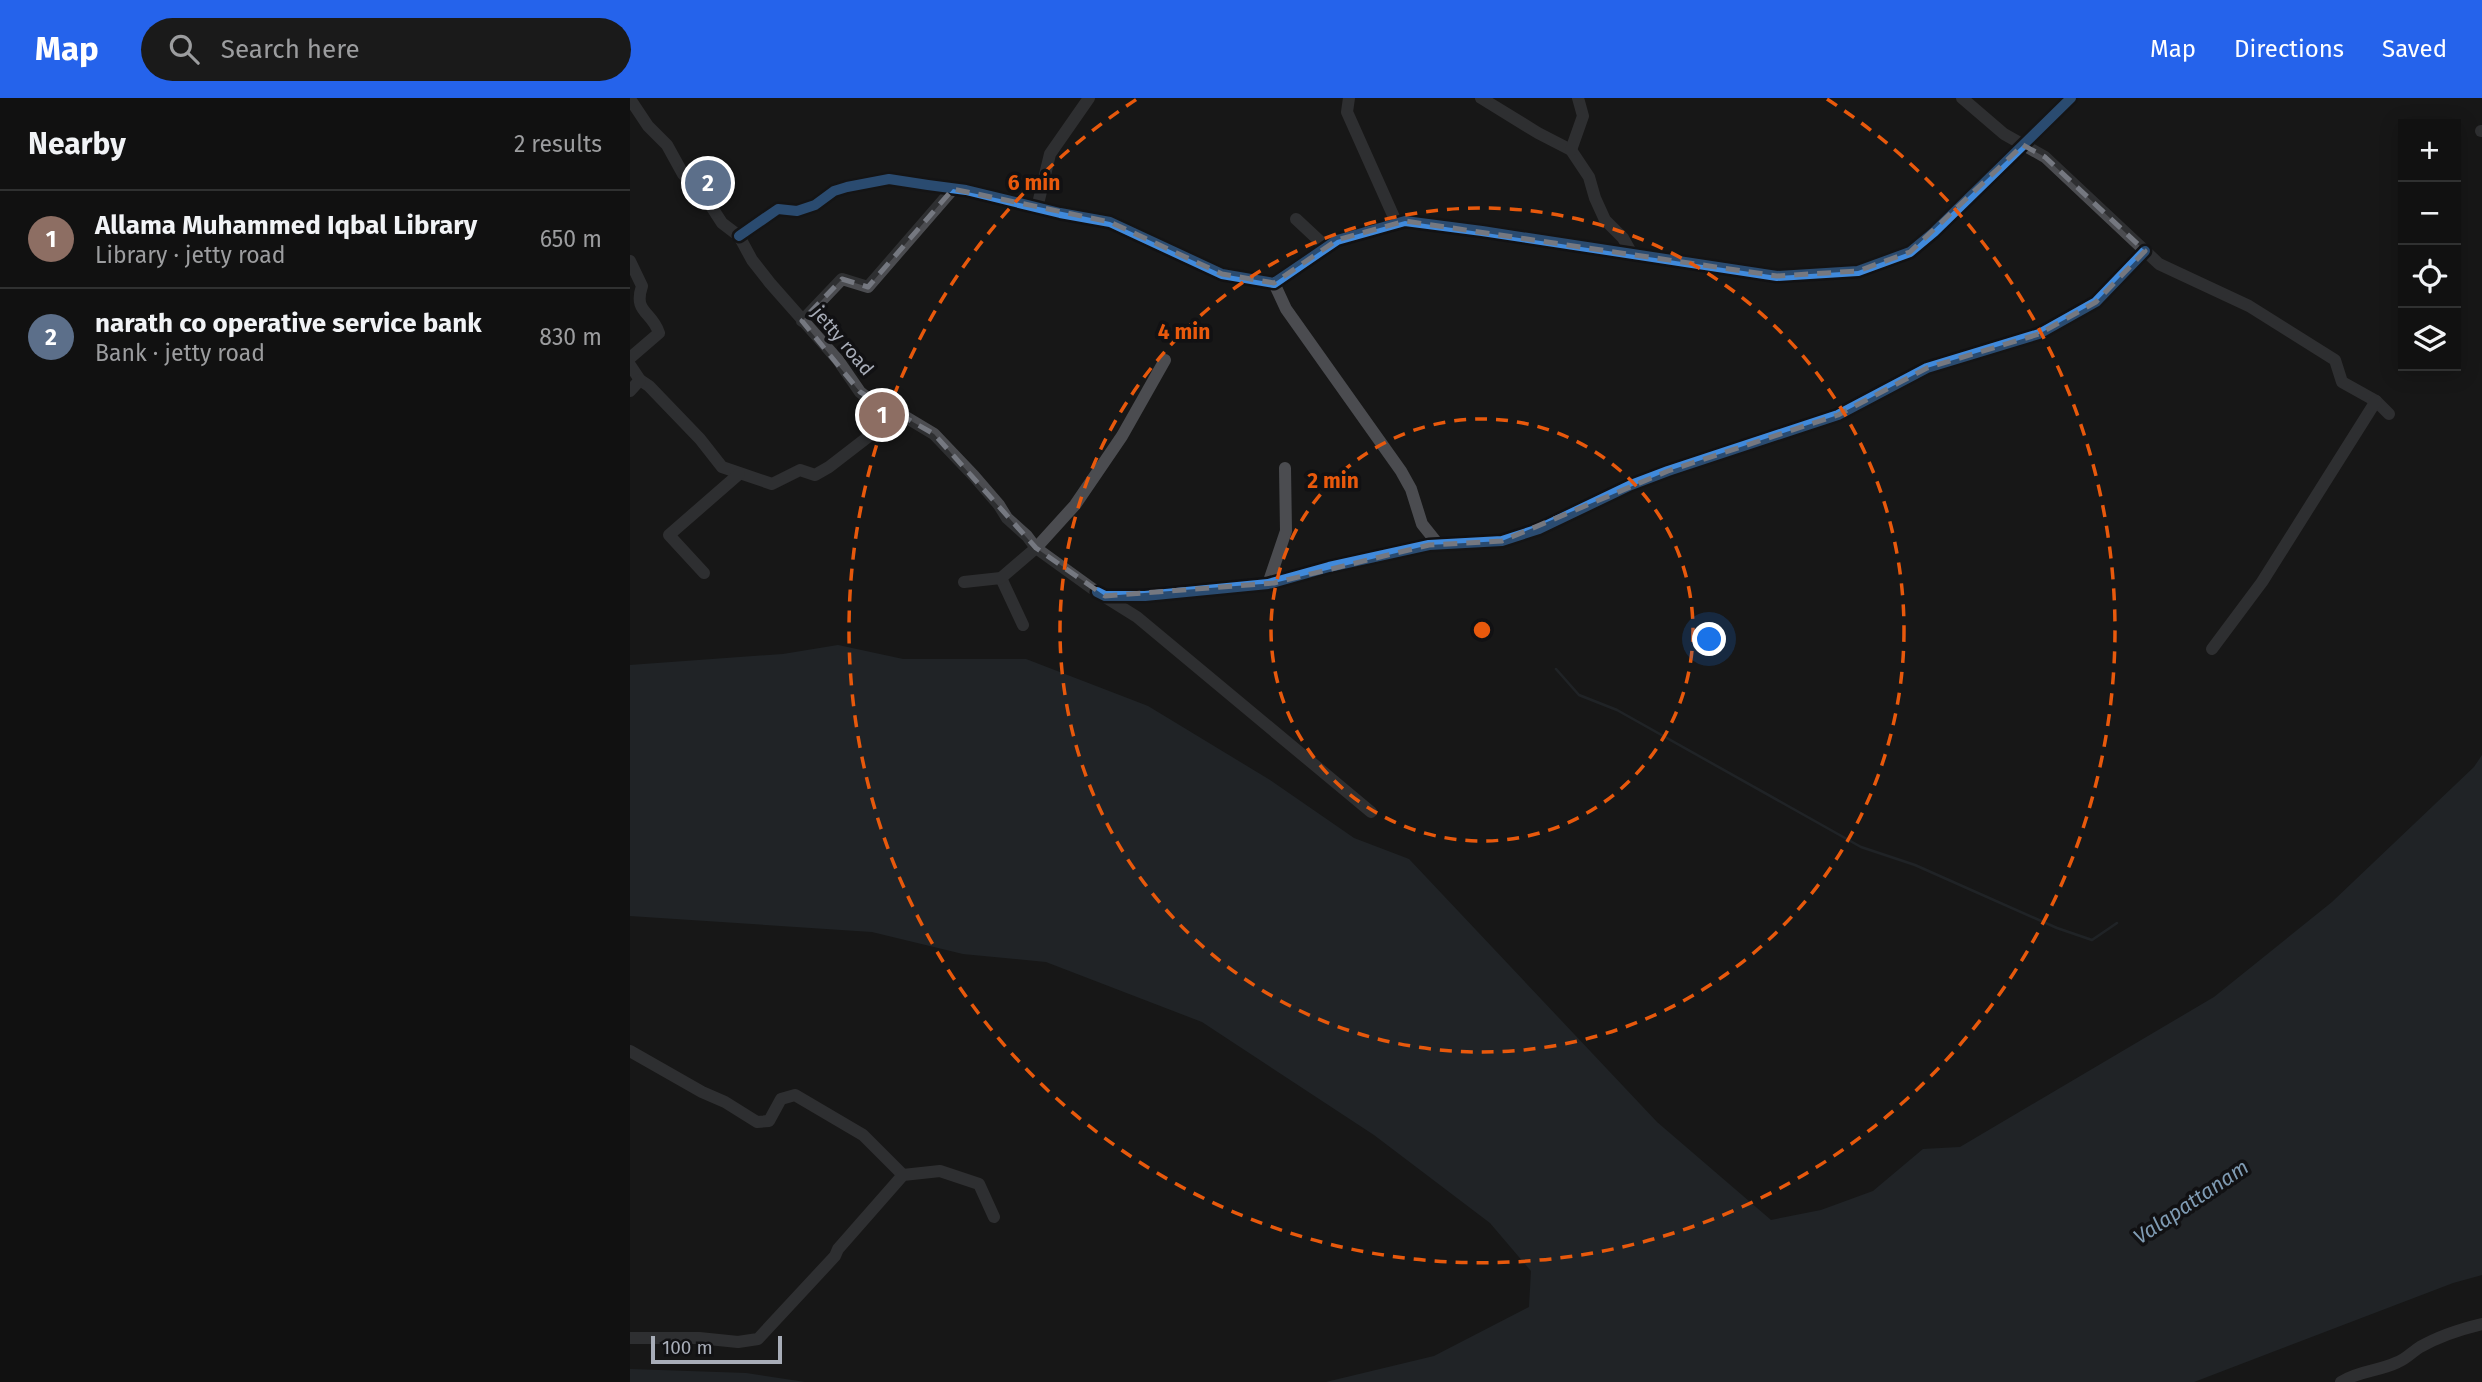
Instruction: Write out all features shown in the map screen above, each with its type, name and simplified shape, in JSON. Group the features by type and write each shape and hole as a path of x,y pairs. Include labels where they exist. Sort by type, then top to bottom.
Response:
{"street":[{"path":"1037,208 1050,154 1089,98"},
{"path":"1349,98 1347,112 1397,224"},
{"path":"1481,98 1571,150 1589,177 1605,220 1623,238 1632,254"},
{"path":"1571,150 1583,116 1578,98"},
{"path":"1962,98 2004,134 2045,157 2159,264 2249,306 2335,360 2342,382 2376,401 2389,414"},
{"path":"739,236 778,209 797,211 814,205 834,191 889,180 953,189 1110,222 1222,274 1275,283 1337,240 1405,221 1777,276 1858,271 1910,252 1934,232 2071,98"},
{"name":"jetty road","path":"630,99 649,126 667,145 683,174 722,223 739,236 752,260 838,360 860,392 879,407 899,413 934,434 974,475 1007,518 1036,548 1137,617 1371,812"},
{"path":"802,321 842,279 868,287 953,189"},
{"path":"1296,219 1326,247"},
{"path":"1097,592 1105,596 1145,596 1268,584 1329,567 1438,544 1502,541 1539,529 1631,485 1838,415 1927,369 2039,334 2096,302 2145,251"},
{"path":"630,261 642,286 635,309 652,319 659,333 630,358"},
{"path":"1275,283 1286,309 1401,471 1411,489 1422,524 1438,544"},
{"path":"964,582 1001,578 1036,548 1075,505 1122,436 1165,360"},
{"path":"630,365 640,380 683,421 722,467 772,484 800,470 815,475 830,467 899,413"},
{"path":"630,391 640,380"},
{"path":"2212,649 2262,582 2376,401"},
{"path":"1268,584 1286,531 1285,468"},
{"path":"704,573 669,535 739,474"},
{"path":"1001,578 1023,625"},
{"path":"630,1051 757,1122 769,1121 781,1098 794,1095 863,1135 903,1175"},
{"path":"630,1338 721,1339 738,1342 758,1339 835,1256 838,1249 903,1175 940,1171 979,1184 994,1217"},
{"path":"2341,1382 2355,1373 2400,1362 2420,1347 2482,1324"}],"highlighted area":[{"path":"2023,145 2045,157 2145,251 2096,302 2039,334 1927,368 1838,415 1668,471 1502,541 1429,545 1274,583 1105,596 1036,548 934,434 860,392 802,321 842,279 868,287 953,189 1110,222 1222,274 1274,283 1337,240 1405,221 1777,276 1858,271 1910,252"}],"water":[{"name":"Valapattanam","path":"838,645 903,659 1026,659 1148,706 1270,780 1354,838 1409,859 1657,1122 1771,1220 1821,1210 1873,1191 1923,1149 1960,1147 2214,997 2332,902 2474,767 2482,755 2482,1275 2453,1283 2194,1382 1326,1382 1434,1356 1529,1307 1531,1271 1490,1223 1374,1135 1202,1022 1046,962 963,954 872,932 630,916 630,665 783,654"},
{"path":"630,1369 746,1373 805,1382 630,1382"}],"waterway":[{"path":"1556,669 1579,695 1617,710 1861,847 1915,865 2057,928 2092,940 2117,923"}],"cycle path":[{"path":"739,236 778,209 797,211 815,205 834,191 889,179 966,190 1110,222 1222,274 1274,283 1337,240 1405,221 1777,276 1858,271 1910,252 1934,232 2071,98"},
{"path":"1097,592 1105,596 1145,596 1268,584 1329,567 1429,545 1502,541 1539,529 1631,485 1838,415 1927,368 2039,334 2096,302 2145,251"}],"place":[{"name":"narath co operative service bank","path":"708,183"},
{"name":"Allama Muhammed Iqbal Library","path":"882,415"}]}
